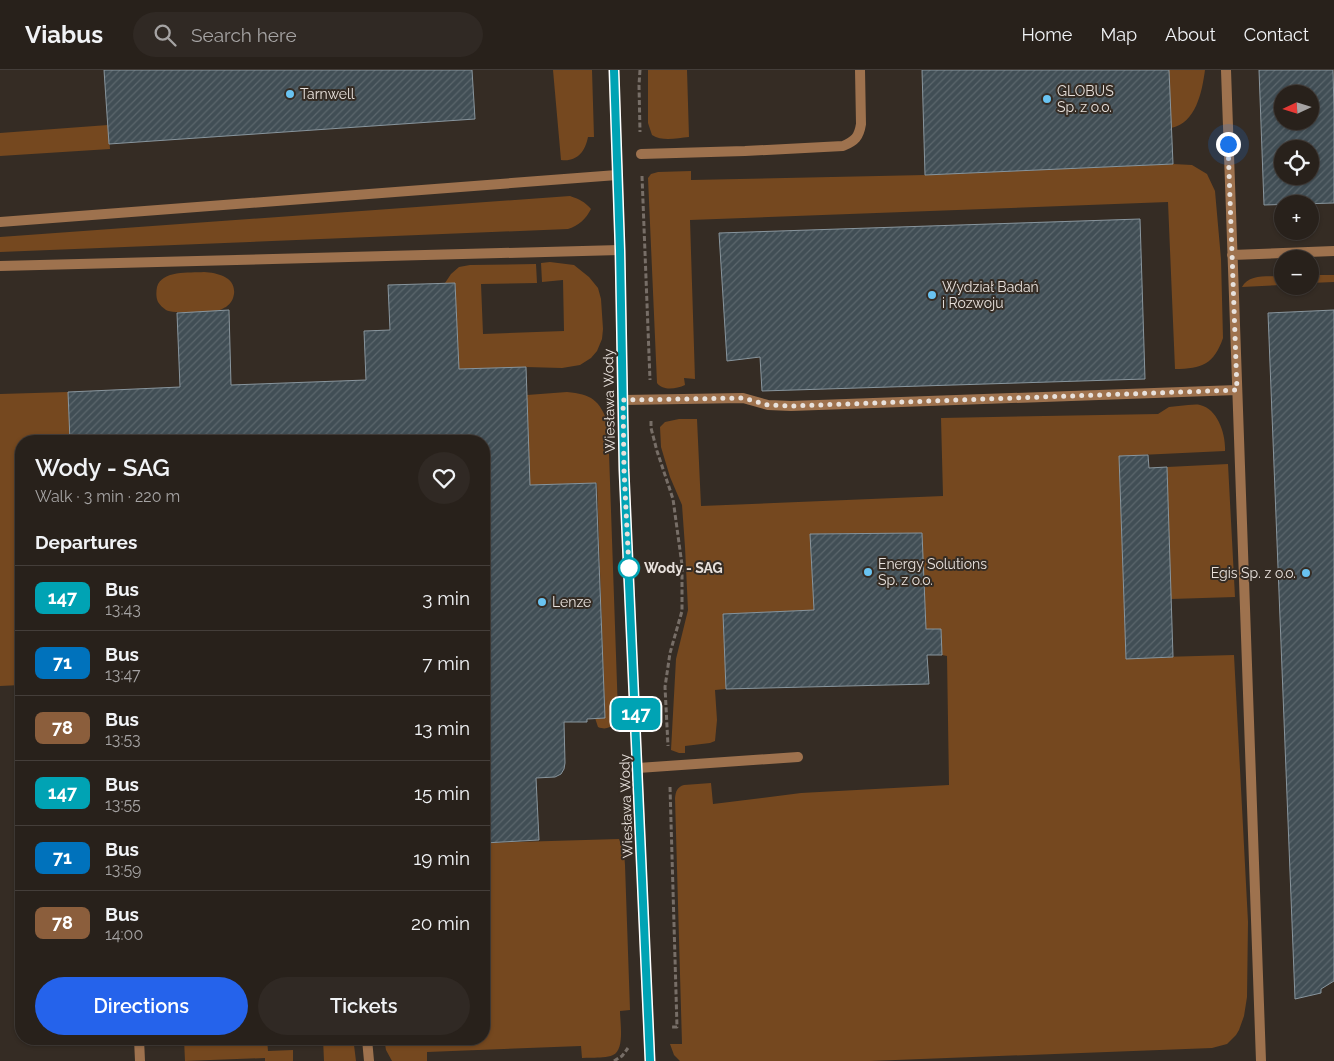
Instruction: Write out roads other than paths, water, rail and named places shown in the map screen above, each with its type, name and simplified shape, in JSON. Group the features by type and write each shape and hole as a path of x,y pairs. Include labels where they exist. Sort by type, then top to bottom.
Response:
{"street":[{"name":"Wiesława Wody","path":"614,70 624,470 650,1061"},
{"path":"641,154 843,146 852,142 860,132 860,70"},
{"path":"1226,70 1261,1061"},
{"path":"0,222 617,176"},
{"path":"0,266 620,250"},
{"path":"1232,255 1334,250"},
{"path":"623,400 743,398 768,405 791,406 1237,390"},
{"path":"638,768 798,757"},
{"path":"140,1045 140,1061"},
{"path":"368,1045 369,1061"}],"place":[{"name":"Tarnwell","path":"290,94"},
{"name":"GLOBUS Sp. z o.o.","path":"1047,99"},
{"name":"Wydział Badań i Rozwoju","path":"932,295"},
{"name":"Wody - SAG","path":"629,568"},
{"name":"Energy Solutions Sp. z o.o.","path":"868,572"},
{"name":"Egis Sp. z o.o.","path":"1306,573"},
{"name":"Lenze","path":"542,602"}]}
